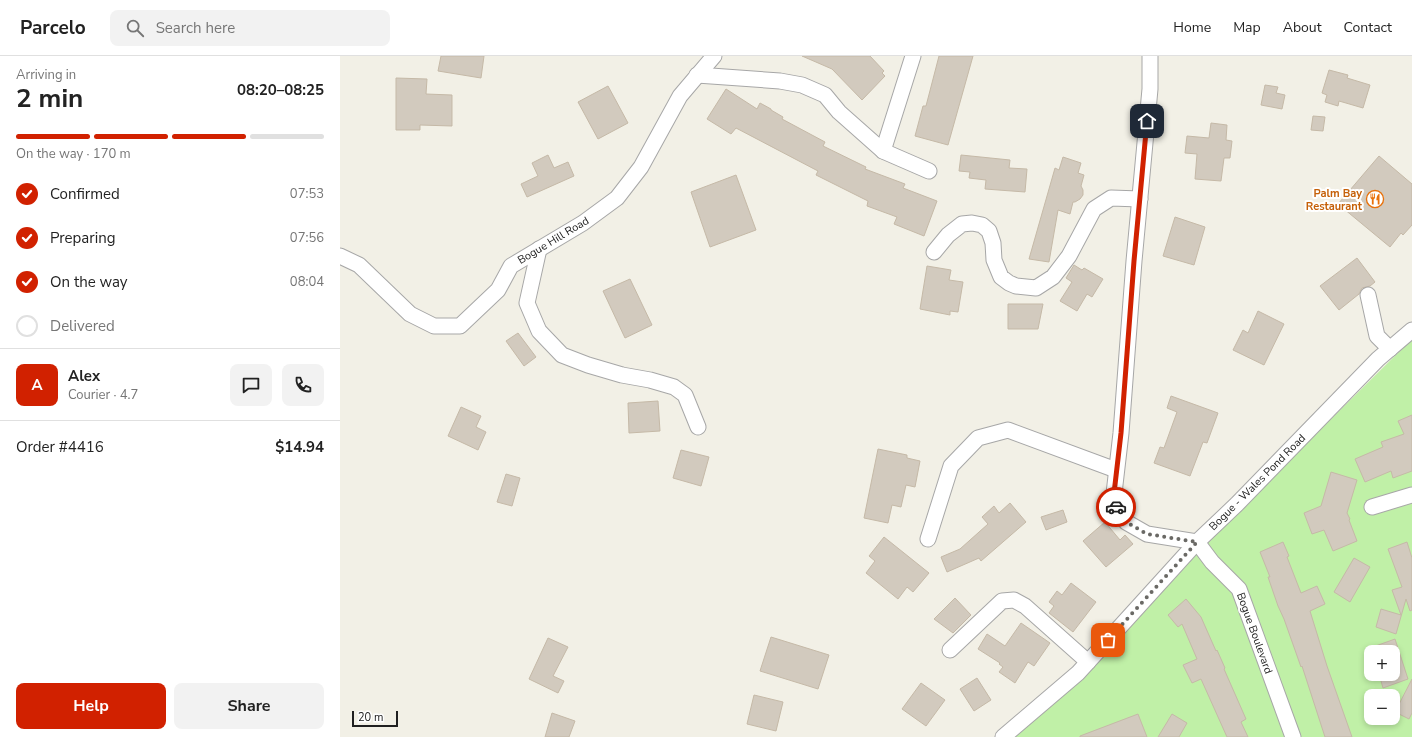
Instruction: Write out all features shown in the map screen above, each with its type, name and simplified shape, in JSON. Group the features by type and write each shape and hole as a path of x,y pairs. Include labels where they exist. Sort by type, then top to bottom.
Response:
{"street":[{"name":"Bogue Hill Road","path":"340,256 359,265 410,314 434,326 460,326 498,290 511,266 583,224 617,198 642,167 680,96 714,56"},
{"path":"883,151 913,56"},
{"path":"1150,56 1150,89 1121,433 1113,502 1126,522 1147,534 1197,542"},
{"path":"697,75 780,81 802,85 825,95 839,112 883,151 929,171"},
{"path":"934,252 948,235 962,224 972,223 982,225 989,231 994,260 1001,277 1008,283 1016,286 1036,288 1053,277 1069,256 1094,208 1112,198 1140,199"},
{"path":"540,249 527,304 539,331 562,355 615,373 650,380 674,387 685,395 698,426"},
{"path":"1368,295 1377,336 1390,349"},
{"name":"Bogue - Wales Pond Road","path":"1003,737 1078,673 1197,542 1237,504 1378,359 1412,330"},
{"path":"928,539 951,466 978,438 1008,430 1116,470"},
{"path":"1372,507 1412,495"},
{"name":"Bogue Boulevard","path":"1197,542 1212,562 1239,589 1293,737"},
{"path":"950,650 1002,601 1014,600 1025,606 1088,662"}],"green space":[{"path":"1412,339 1412,737 1010,737"}],"building":[{"path":"441,56 484,56 481,78 438,71"},
{"path":"802,56 870,56 884,71 882,73 885,76 862,100 832,69"},
{"path":"939,56 973,56 948,145 915,136 923,106 926,106"},
{"path":"1329,70 1348,75 1347,78 1370,85 1363,108 1339,101 1338,106 1325,102 1327,95 1322,93"},
{"path":"396,78 427,79 426,94 452,95 452,126 420,125 420,130 396,130"},
{"path":"1265,85 1278,87 1276,93 1285,95 1282,109 1261,105"},
{"path":"608,86 628,123 598,139 578,102"},
{"path":"726,89 757,109 760,103 771,109 783,117 782,119 825,142 823,146 866,167 865,169 905,184 903,188 937,201 924,236 894,224 897,217 867,206 868,201 816,175 818,171 736,128 731,134 707,119"},
{"path":"1313,116 1325,117 1323,131 1311,130"},
{"path":"1211,123 1227,125 1226,140 1232,141 1230,158 1224,158 1221,181 1195,179 1197,154 1185,153 1187,136 1209,138"},
{"path":"548,155 554,168 568,162 574,176 527,197 521,184 538,176 532,163"},
{"path":"961,155 1010,160 1009,168 1027,169 1025,192 985,189 986,180 969,178 970,172 959,171"},
{"name":"Palm Bay Restaurant","path":"1379,156 1412,184 1412,225 1403,235 1401,233 1390,247 1338,204"},
{"path":"1063,157 1081,163 1078,173 1084,175 1081,186 1083,195 1080,199 1073,202 1070,214 1058,210 1049,262 1029,259 1055,168 1059,170"},
{"path":"736,175 756,230 710,247 691,192"},
{"path":"1175,217 1205,227 1194,265 1163,256"},
{"path":"1357,258 1375,282 1370,286 1362,288 1359,294 1339,310 1320,286"},
{"path":"1074,265 1082,270 1084,268 1103,279 1092,297 1087,294 1077,311 1060,301 1072,282 1066,278"},
{"path":"927,266 951,270 949,280 963,282 958,312 950,311 950,315 920,309"},
{"path":"630,279 652,325 625,338 603,291"},
{"path":"1008,304 1043,304 1038,329 1008,329"},
{"path":"1258,311 1284,324 1264,365 1233,350 1243,330 1248,333"},
{"path":"518,333 536,357 524,366 506,341"},
{"path":"1171,396 1218,413 1207,443 1203,442 1190,476 1154,463 1160,447 1164,448 1177,412 1167,408"},
{"path":"658,401 660,431 629,433 628,403"},
{"path":"461,407 481,416 476,427 486,432 478,450 448,436"},
{"path":"1412,415 1412,471 1393,478 1391,471 1365,482 1355,459 1383,447 1381,442 1404,434 1398,421"},
{"path":"878,449 907,455 907,458 920,461 915,487 906,485 901,507 892,505 888,523 864,518"},
{"path":"681,450 709,457 701,486 673,478"},
{"path":"1331,472 1357,480 1347,513 1357,541 1333,551 1324,530 1312,534 1304,513 1321,506"},
{"path":"506,474 520,478 512,506 497,502"},
{"path":"1010,503 1026,522 981,561 979,558 947,572 941,557 960,549 988,524 982,517 994,506 999,513"},
{"path":"1063,510 1067,522 1046,530 1041,517"},
{"path":"1105,522 1120,540 1125,535 1133,544 1106,567 1083,541"},
{"path":"884,537 929,573 913,592 907,587 898,599 866,573 875,561 869,556"},
{"path":"1283,542 1289,556 1287,557 1301,593 1317,586 1325,604 1310,611 1327,666 1352,737 1325,737 1302,666 1301,667 1278,606 1268,577 1270,577 1260,552"},
{"path":"1407,542 1412,558 1412,610 1410,611 1406,599 1396,634 1376,627 1381,609 1401,615 1392,590 1402,587 1388,549"},
{"path":"1354,558 1370,567 1350,602 1334,592"},
{"path":"1071,583 1096,602 1073,632 1049,613 1054,606 1049,602 1057,591 1062,595"},
{"path":"955,598 971,615 953,633 934,619"},
{"path":"1186,599 1201,617 1216,651 1217,650 1246,719 1241,722 1248,737 1227,737 1201,679 1192,683 1183,665 1197,659 1182,624 1178,627 1168,615"},
{"path":"1021,623 1050,643 1034,666 1028,662 1015,683 999,672 1003,667 999,664 1000,663 978,649 987,634 1005,646"},
{"path":"771,637 829,655 818,689 760,671"},
{"path":"548,638 568,647 553,676 564,681 558,693 529,679"},
{"path":"1395,639 1397,645 1378,645"},
{"path":"1400,654 1408,679 1383,688 1381,681 1400,681"},
{"path":"977,678 991,700 974,711 960,689"},
{"path":"1412,679 1412,713 1409,719 1400,714 1400,702"},
{"path":"921,683 945,700 926,726 902,709"},
{"path":"754,695 783,702 776,731 747,724"},
{"path":"552,713 575,721 569,737 545,737"},
{"path":"1138,714 1147,737 1080,737 1080,736"},
{"path":"1172,714 1187,723 1179,737 1158,737"}],"way so far":[{"path":"1108,640 1197,542 1147,534 1126,522 1116,507"}],"place":[{"name":"Palm Bay Restaurant","path":"1375,199"}],"route":[{"path":"1116,507 1113,502 1121,433 1134,261 1147,121"}]}
